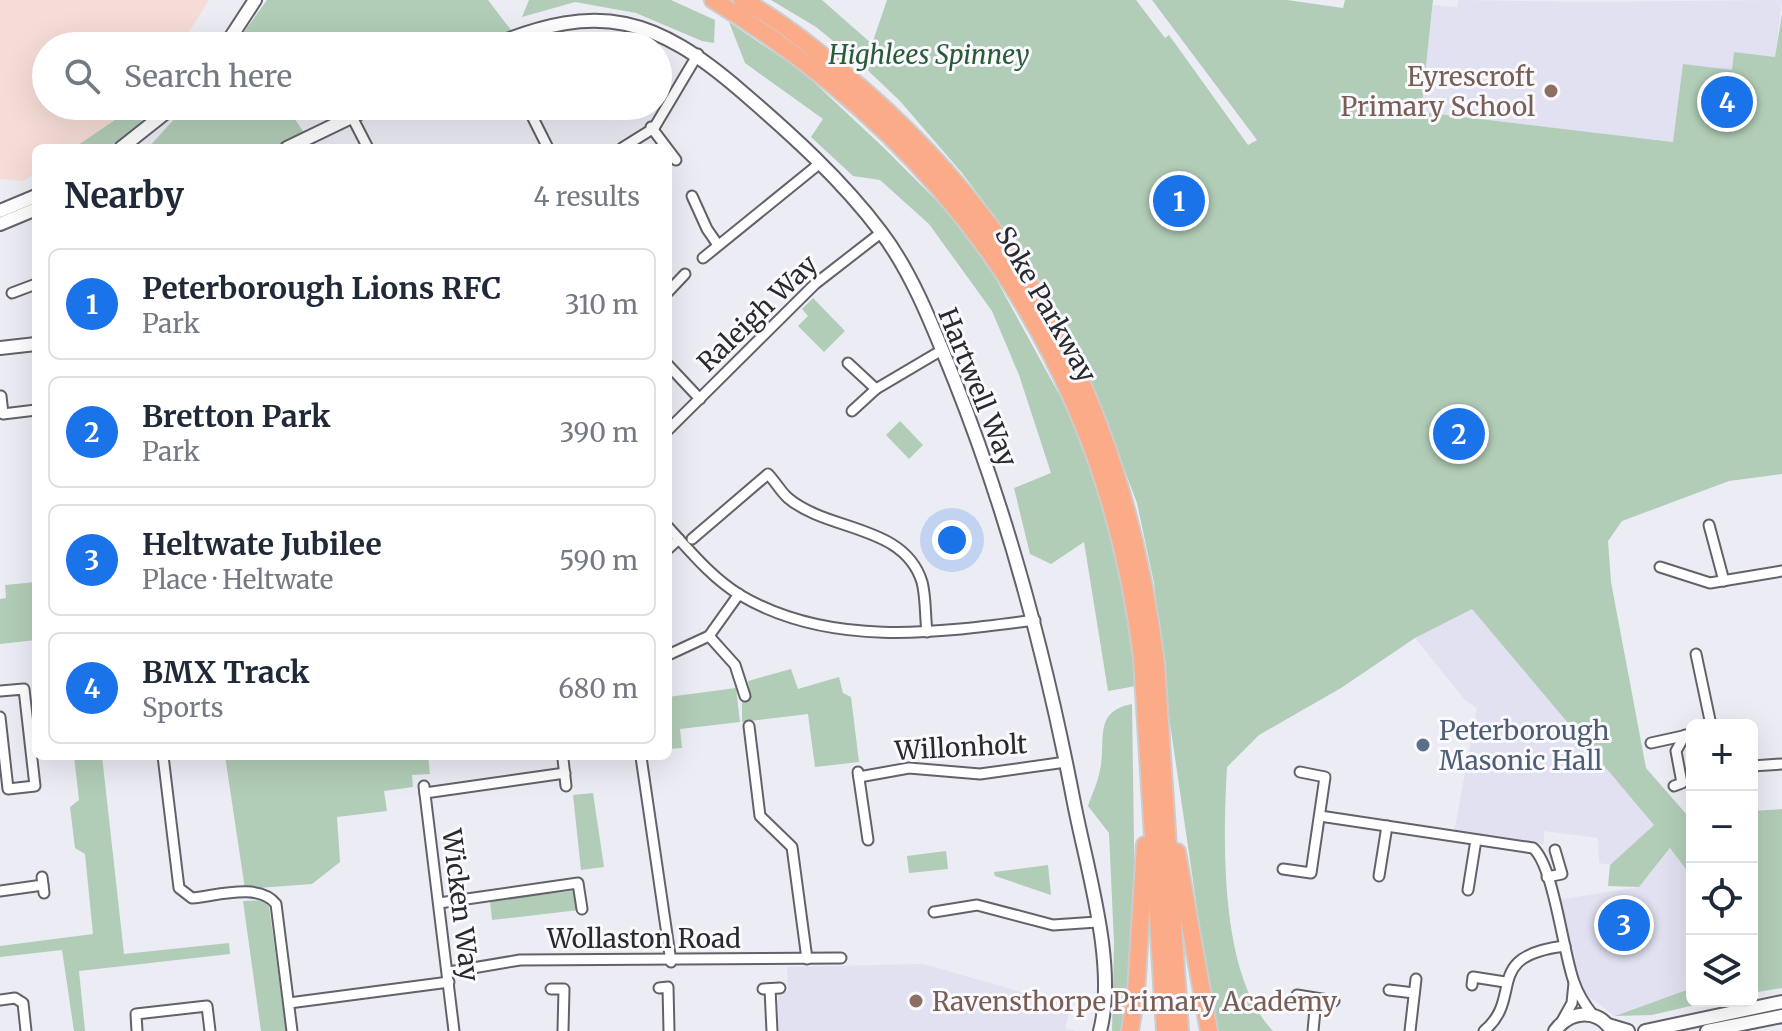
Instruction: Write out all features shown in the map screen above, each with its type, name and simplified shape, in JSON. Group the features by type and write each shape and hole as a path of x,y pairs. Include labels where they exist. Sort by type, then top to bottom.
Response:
{"highway":[{"name":"Soke Parkway","path":"713,0 783,44 895,139 974,227 1033,318 1081,413 1120,531 1135,598 1142,658 1165,1031"},
{"name":"Soke Parkway","path":"744,1 833,63 903,125 982,211 1042,303 1091,404 1133,525 1156,663 1180,1031"},
{"path":"1161,755 1209,1031"},
{"path":"1130,1031 1136,993 1149,772"}],"street":[{"path":"234,32 252,0"},
{"name":"Hartwell Way","path":"529,32 554,22 603,17 642,24 657,32"},
{"name":"Hartwell Way","path":"672,40 698,54 819,164 882,232 942,350 1008,526 1035,620 1097,922 1106,986 1100,1031"},
{"path":"672,98 698,54"},
{"path":"134,144 158,120"},
{"path":"295,144 346,120"},
{"path":"354,120 366,144"},
{"path":"534,120 546,144"},
{"path":"628,144 651,127 654,128 659,120"},
{"path":"651,127 664,144"},
{"path":"127,144 144,133"},
{"path":"672,155 676,160"},
{"path":"703,258 819,164"},
{"path":"692,196 718,245"},
{"path":"0,211 32,198"},
{"path":"0,224 32,211"},
{"name":"Raleigh Way","path":"672,426 815,284 882,232"},
{"path":"672,288 685,274"},
{"path":"12,293 32,286"},
{"path":"0,348 32,344"},
{"path":"852,411 876,389 942,350"},
{"path":"848,363 876,389"},
{"path":"672,369 700,399"},
{"path":"1,396 3,414 32,410"},
{"path":"692,539 768,474 788,499 833,522 890,542 913,563 922,583 927,632"},
{"path":"1709,525 1724,581"},
{"path":"672,531 739,594 779,614 826,627 876,633 927,632 1035,620"},
{"path":"672,545 679,539"},
{"path":"1660,567 1678,571 1701,582 1782,571"},
{"path":"672,653 709,636 739,594"},
{"path":"709,636 735,665 745,696"},
{"path":"1696,654 1710,719"},
{"path":"0,691 24,689 32,760"},
{"path":"0,717 4,790 35,786 32,760"},
{"path":"749,726 760,816 792,847 807,959"},
{"path":"1651,743 1686,734"},
{"path":"1674,786 1682,783 1676,751 1686,737"},
{"path":"163,760 179,888 192,898 259,892 270,896 276,904 292,1031"},
{"path":"563,760 566,786"},
{"path":"641,760 671,962"},
{"name":"Willonholt","path":"868,840 858,774 909,768 980,774 1066,762"},
{"path":"1758,766 1782,764"},
{"path":"1283,869 1311,873 1325,777 1300,772"},
{"name":"Wicken Way","path":"454,1031 424,789 565,773"},
{"path":"1320,816 1533,848 1547,877 1574,983 1593,1015 1610,1028 1628,1031"},
{"path":"1379,876 1387,826"},
{"path":"1468,890 1476,840"},
{"path":"1547,877 1562,874 1555,850"},
{"path":"439,903 578,883 582,909"},
{"path":"0,891 43,885"},
{"path":"934,912 977,905 1053,925 1097,922"},
{"path":"1484,1031 1498,1016 1505,982 1527,953 1565,946"},
{"name":"Wollaston Road","path":"289,1003 449,977 520,960 671,962 841,958"},
{"path":"1472,985 1473,977 1505,982"},
{"path":"1410,1031 1416,979"},
{"path":"1558,1026 1572,1003 1574,983"},
{"path":"669,987 669,1031"},
{"path":"551,989 569,989 563,1031"},
{"path":"771,989 772,1031"},
{"path":"1389,990 1414,993"},
{"path":"1297,995 1334,1001"},
{"path":"0,1000 15,998 23,1003 26,1031"},
{"path":"1313,1031 1316,999"},
{"path":"1645,1031 1782,1002"},
{"path":"137,1031 136,1014 207,1006 209,1031"},
{"path":"1558,1026 1572,1016 1593,1015"},
{"path":"1707,1031 1782,1016"}],"shaded area":[{"path":"0,0 209,0 189,32 32,32 32,120 115,120 80,144 32,144 32,175 23,181 0,179"},
{"name":"Eyrescroft Primary School","path":"1459,0 1782,0 1775,57 1735,52 1732,70 1683,65 1674,142 1420,112 1433,5 1457,7"},
{"path":"1472,608 1655,825 1610,865 1599,863 1598,838 1544,831 1544,845 1454,833 1477,708 1465,700 1415,638"},
{"path":"1671,848 1686,869 1686,990 1615,1016 1580,990 1557,900 1639,887"},
{"name":"Ravensthorpe Primary Academy","path":"923,964 1071,1006 1065,1028 1076,1031 779,1031 778,996 788,991 787,967"}],"green space":[{"path":"267,0 488,0 511,30 507,32 244,32"},
{"path":"529,0 671,0 715,20 714,43 702,41 636,13 575,2 522,17"},
{"name":"Highlees Spinney","path":"771,0 822,0 872,44 887,0 1136,0 1165,38 1169,35 1248,145 1257,140 1152,0 1287,0 1343,8 1345,0 1433,0 1421,112 1673,142 1683,64 1732,70 1734,52 1775,57 1782,14 1782,474 1729,481 1622,521 1608,541 1611,582 1646,768 1686,814 1686,869 1670,848 1639,887 1608,886 1610,865 1654,825 1472,609 1415,638 1341,688 1259,735 1227,767 1226,868 1234,942 1242,977 1255,1007 1273,1031 1215,1031 1167,703 1154,583 1137,503 1104,416 1055,305 1015,243 962,173 900,101 816,27"},
{"path":"729,22 803,72 884,148 954,218 996,279 1082,436 1114,543 1128,610 1136,686 1108,691 1084,542 1051,564 1030,554 1014,488 1051,473 1019,375 992,311 929,224 880,180 853,176 811,137 823,119 745,63"},
{"path":"115,120 143,120 113,144 80,144"},
{"path":"173,120 296,120 305,134 281,144 152,144"},
{"path":"813,298 845,331 824,352 798,326 808,316 802,309"},
{"path":"900,421 923,445 909,459 886,435"},
{"path":"32,582 32,640 0,644 0,599 6,598 5,585"},
{"path":"791,669 798,689 839,677 843,693 851,697 859,762 815,767 808,714 742,722 742,701 751,698 748,681"},
{"path":"736,688 740,722 680,729 682,748 672,749 672,696"},
{"path":"1132,704 1135,912 1128,1031 1112,1031 1114,942 1109,833 1088,806 1099,774 1106,720 1119,708"},
{"path":"74,760 102,760 124,954 229,943 230,954 79,971 85,1031 74,1031 62,950 0,957 0,946 93,934 85,854 75,848 70,807 79,800"},
{"path":"226,760 428,760 430,774 412,775 413,787 384,791 387,811 337,817 340,862 312,884 245,889"},
{"path":"593,793 604,867 581,870 573,795"},
{"path":"1782,809 1782,988 1758,992 1758,863 1758,811"},
{"path":"946,851 948,869 909,873 907,856"},
{"path":"1048,865 1051,895 995,876 994,872"},
{"path":"572,891 577,893 579,910 492,920 490,901"},
{"path":"264,900 269,906 286,1031 261,1031 243,901"},
{"path":"1686,990 1686,1007 1652,1015 1615,1016"}],"place":[{"name":"Eyrescroft Primary School","path":"1551,91"},
{"name":"BMX Track","path":"1727,102"},
{"name":"Peterborough Lions RFC","path":"1179,201"},
{"name":"Bretton Park","path":"1459,434"},
{"name":"Peterborough Masonic Hall","path":"1423,745"},
{"name":"Heltwate Jubilee","path":"1624,925"},
{"name":"Ravensthorpe Primary Academy","path":"916,1001"}]}
